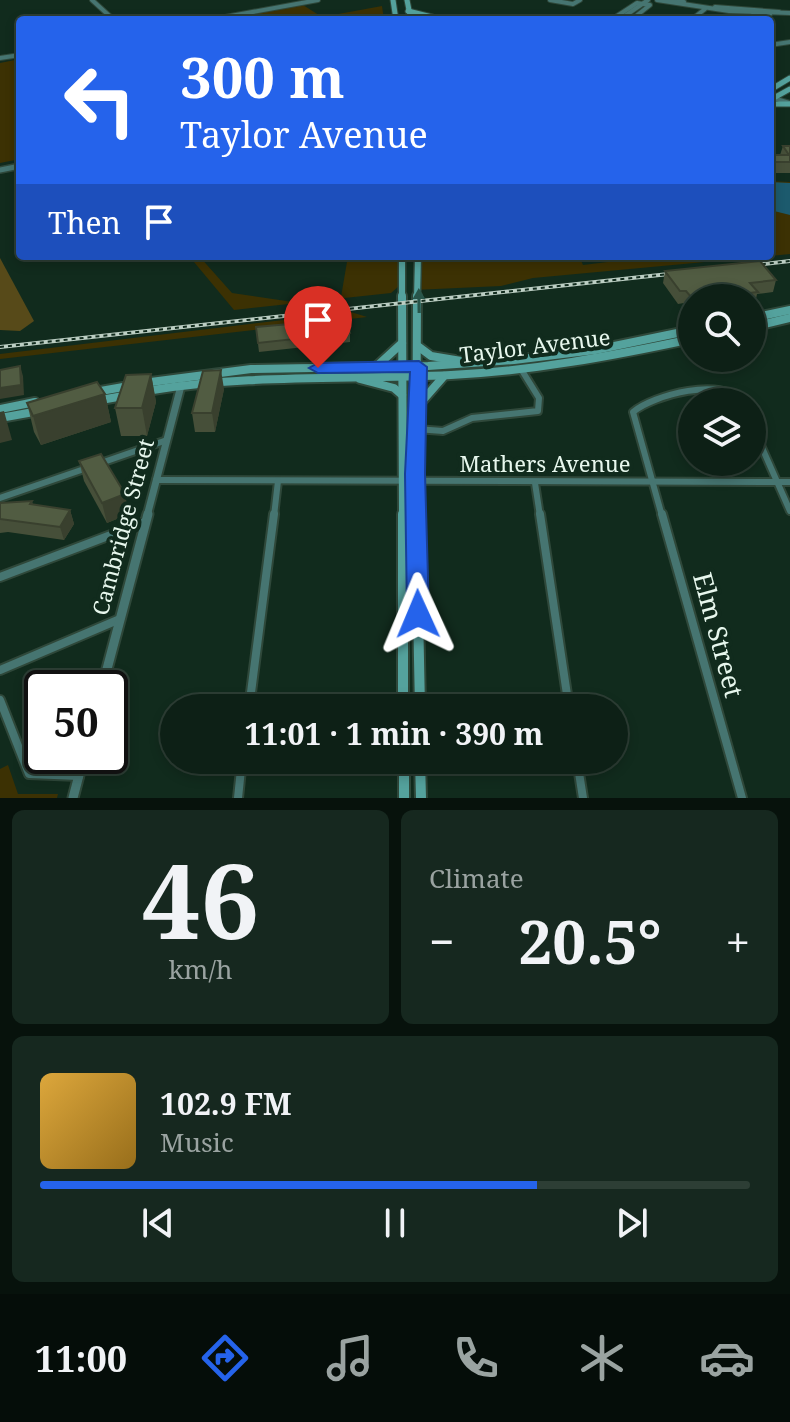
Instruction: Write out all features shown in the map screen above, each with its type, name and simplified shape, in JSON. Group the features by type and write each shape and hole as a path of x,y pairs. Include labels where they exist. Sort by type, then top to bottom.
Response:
{"main road":[{"path":"407,0 409,16"},
{"path":"408,11 424,16"},
{"path":"774,91 790,78"},
{"path":"402,260 403,694"},
{"path":"418,260 416,481 420,694"},
{"path":"766,315 790,310"},
{"path":"766,324 790,318"},
{"name":"Taylor Avenue","path":"182,381 418,371 595,350 678,333"},
{"name":"Taylor Avenue","path":"418,371 447,375 521,369 609,357 678,342"},
{"path":"371,367 382,364 402,343"},
{"path":"419,347 431,356 477,363"},
{"name":"Taylor Avenue","path":"81,399 251,369 371,367 402,372"},
{"path":"416,408 436,381 447,375"},
{"path":"347,376 394,388 402,395"},
{"path":"0,409 53,404 0,418"},
{"path":"404,774 404,798"},
{"path":"420,774 421,798"}],"street":[{"path":"92,0 110,16"},
{"path":"230,16 314,0"},
{"path":"550,0 573,4 580,0"},
{"path":"657,0 705,9 790,13"},
{"path":"671,0 782,13"},
{"path":"625,16 646,2"},
{"path":"617,16 637,3 646,2 651,6 637,16"},
{"path":"696,16 705,9"},
{"path":"5,54 16,55"},
{"path":"416,429 443,431 472,418 538,411 539,398 521,369"},
{"name":"Cambridge Street","path":"107,670 182,381"},
{"name":"Elm Street","path":"678,397 634,408 742,798"},
{"path":"0,498 167,440"},
{"path":"766,456 790,511"},
{"name":"Mathers Avenue","path":"156,480 790,482"},
{"path":"251,694 278,481"},
{"path":"535,483 567,694"},
{"path":"0,577 145,522"},
{"path":"0,670 120,619"},
{"path":"0,700 29,774 79,776 73,798"},
{"path":"238,798 241,774"},
{"path":"579,774 583,798"}],"shaded area":[{"path":"303,5 320,16 243,16"},
{"path":"382,6 383,16 327,16"},
{"path":"16,60 16,160 0,163 0,63"},
{"path":"774,181 790,182 790,254 774,256"},
{"path":"0,258 34,321 20,331 0,330"},
{"path":"192,260 203,260 232,293 293,302 296,298 312,301 341,297 347,260 398,260 399,286 391,293 234,310"},
{"path":"414,260 581,260 583,265 624,260 727,260 533,278 501,286 414,290"},
{"path":"351,312 367,317 0,359 0,354"},
{"path":"8,765 18,794 58,794 57,798 0,798 0,769"}],"water":[{"path":"774,182 790,183 790,215 774,211"}],"building":[{"path":"783,146 790,146 790,162 774,162 774,155 789,155"},
{"path":"760,261 776,280 751,284 678,284 678,288 665,271"},
{"path":"346,319 350,333 258,343 256,327"},
{"path":"20,366 21,385 0,388 0,370"},
{"path":"221,370 212,413 192,413 203,371"},
{"path":"151,374 142,408 115,408 126,375"},
{"path":"97,382 105,394 33,416 27,403"},
{"path":"101,454 125,494 102,503 79,461"},
{"path":"32,501 30,504 70,510 60,527 0,519 0,503"}],"railway":[{"path":"738,267 790,261"},
{"path":"0,347 687,272"}],"route":[{"path":"318,368 419,367 415,474 418,614"}]}
